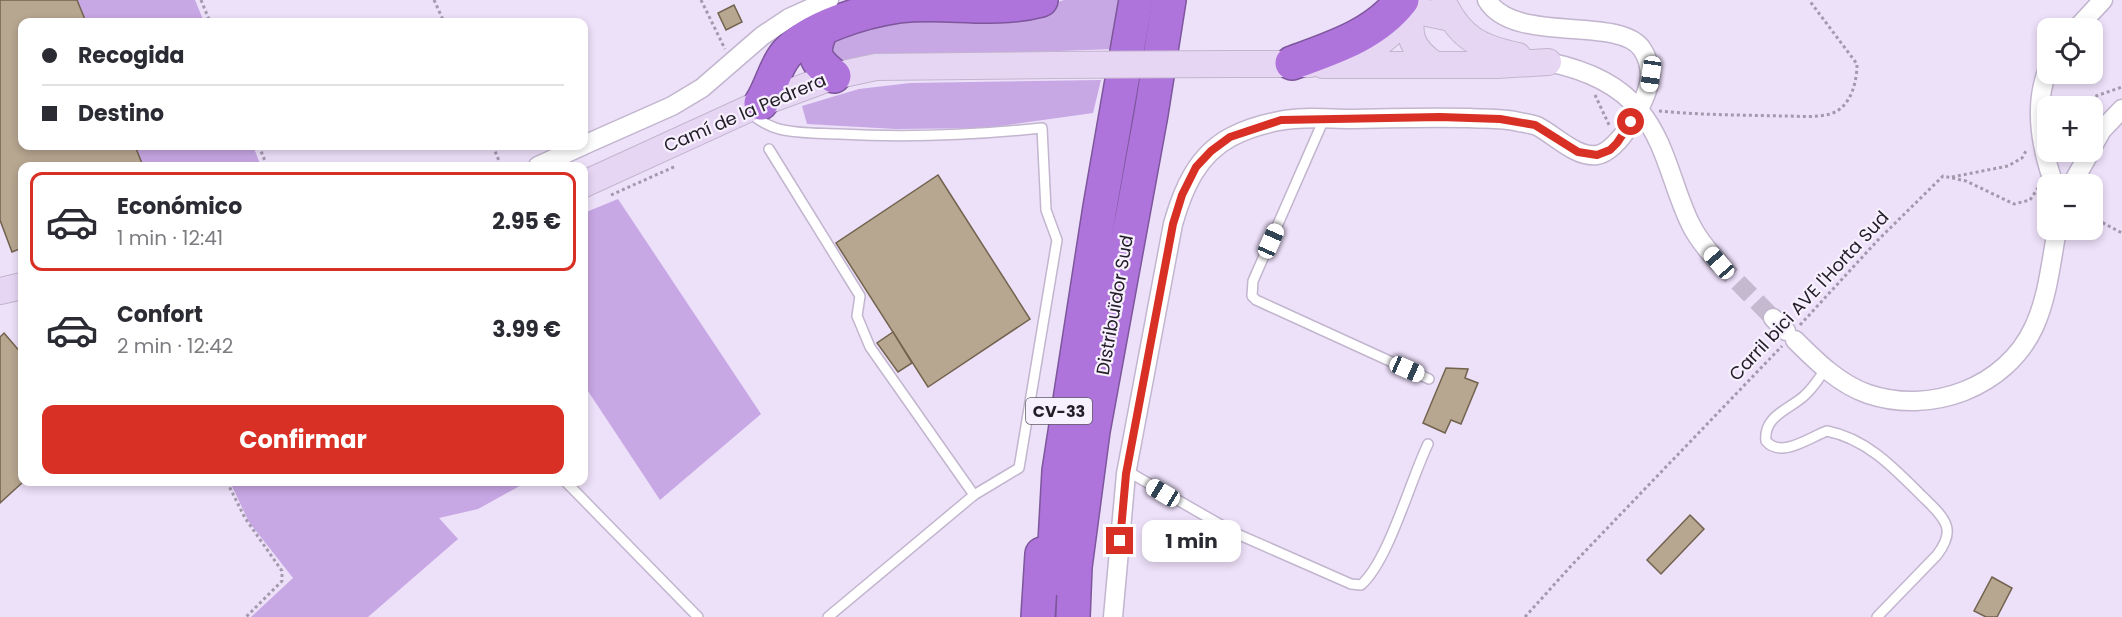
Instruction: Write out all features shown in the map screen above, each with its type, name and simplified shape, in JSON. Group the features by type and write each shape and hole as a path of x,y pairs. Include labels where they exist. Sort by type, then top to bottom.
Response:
{"highway":[{"path":"825,15 840,21 899,6 1000,6 1041,0"},
{"name":"CV-33","path":"1038,617 1047,473 1100,207 1136,0"},
{"name":"Distribuïdor Sud","path":"1068,616 1093,430 1170,4"},
{"path":"1310,61 1364,34 1412,4"},
{"path":"825,15 814,46 816,59 834,76"},
{"path":"753,106 785,55 825,15"},
{"path":"1068,616 1053,574 1059,471 1100,207"}],"street":[{"path":"1113,617 1127,471 1173,224 1182,195 1196,167 1211,151 1230,137 1281,120 1440,117 1508,120 1535,125 1578,152 1597,155 1610,150 1617,143 1639,109 1649,86 1651,74 1642,48 1630,38 1542,26 1511,18 1492,8 1488,0"},
{"path":"2086,18 2103,0"},
{"path":"1412,4 1422,12 1447,9 1468,36 1490,50 1576,68 1597,77 1639,109 1654,132 1690,224 1719,263"},
{"path":"1412,4 1409,34 1418,50 1435,65"},
{"path":"588,143 672,106 702,88 762,36 789,18 825,15"},
{"name":"Camí de la Pedrera","path":"588,182 753,106 834,76 876,67 1227,64 1310,61 1435,65 1548,62"},
{"path":"2042,84 2040,107 2045,174"},
{"path":"2103,129 2122,109"},
{"path":"547,162 572,150"},
{"path":"1788,332 1825,369 1866,393 1894,401 1929,401 1962,393 1991,378 2016,355 2034,327 2043,298 2055,240"},
{"path":"0,291 18,287"}],"lane":[{"path":"753,106 761,122 780,130 809,133 882,136 970,134 1042,128 1047,210 1057,240 1019,468 974,495 828,617"},
{"path":"1324,119 1253,281 1252,296 1256,300 1429,379"},
{"path":"770,149 860,296 857,316 870,347 974,495"},
{"path":"1825,369 1806,394 1775,415 1765,434 1766,441 1775,447 1785,448 1827,431 1858,441 1899,473 1940,515 1946,525 1945,539 1937,555 1877,617"},
{"path":"1127,471 1235,533 1351,584 1361,585 1369,578 1392,533 1428,444"},
{"path":"570,486 698,617"}],"path":[{"path":"201,0 208,18"},
{"path":"434,0 442,18"},
{"path":"701,0 731,62"},
{"path":"1639,109 1701,115 1808,116 1830,114 1837,110 1854,89 1857,64 1809,0"},
{"path":"2096,96 2122,87"},
{"path":"1950,177 2008,166 2022,158 2028,147"},
{"name":"Carril bici AVE l'Horta Sud","path":"1525,617 1788,332 1943,176 1950,177"},
{"path":"1950,177 2014,204 2030,200 2037,194"},
{"path":"2103,223 2122,233"},
{"path":"228,486 245,518 282,571 282,581 246,617"}],"shaded area":[{"path":"77,0 195,0 202,18 84,18"},
{"path":"1064,0 1122,0 1115,49 856,58 833,62 830,38 894,17 1029,11"},
{"path":"1101,80 1093,113 986,128 896,129 807,124 802,106 859,89 910,83"},
{"path":"137,150 255,150 259,162 141,162"},
{"path":"618,199 761,414 660,500 588,391 588,211"},
{"path":"232,486 520,486 478,509 439,518 458,539 368,617 251,617 293,578 249,522"}],"building":[{"path":"0,0 77,0 84,18 18,18 18,150 137,150 141,162 18,162 18,250 12,252 0,220"},
{"path":"734,5 742,22 726,30 718,13"},
{"path":"938,175 1030,319 928,387 836,243"},
{"path":"893,332 912,363 898,372 877,343"},
{"path":"4,333 18,349 19,486 0,503 0,337"},
{"path":"1446,368 1468,369 1465,378 1478,383 1461,424 1451,420 1445,433 1423,423"},
{"path":"1690,515 1704,529 1661,574 1647,560"},
{"path":"1992,577 2012,588 1997,617 1986,617 1974,611"}],"tunnel":[{"path":"1719,263 1773,318"}],"route":[{"path":"1120,541 1126,474 1173,224 1182,195 1196,167 1211,151 1230,137 1281,120 1440,117 1500,119 1535,125 1578,152 1597,155 1610,150 1631,122"}]}
